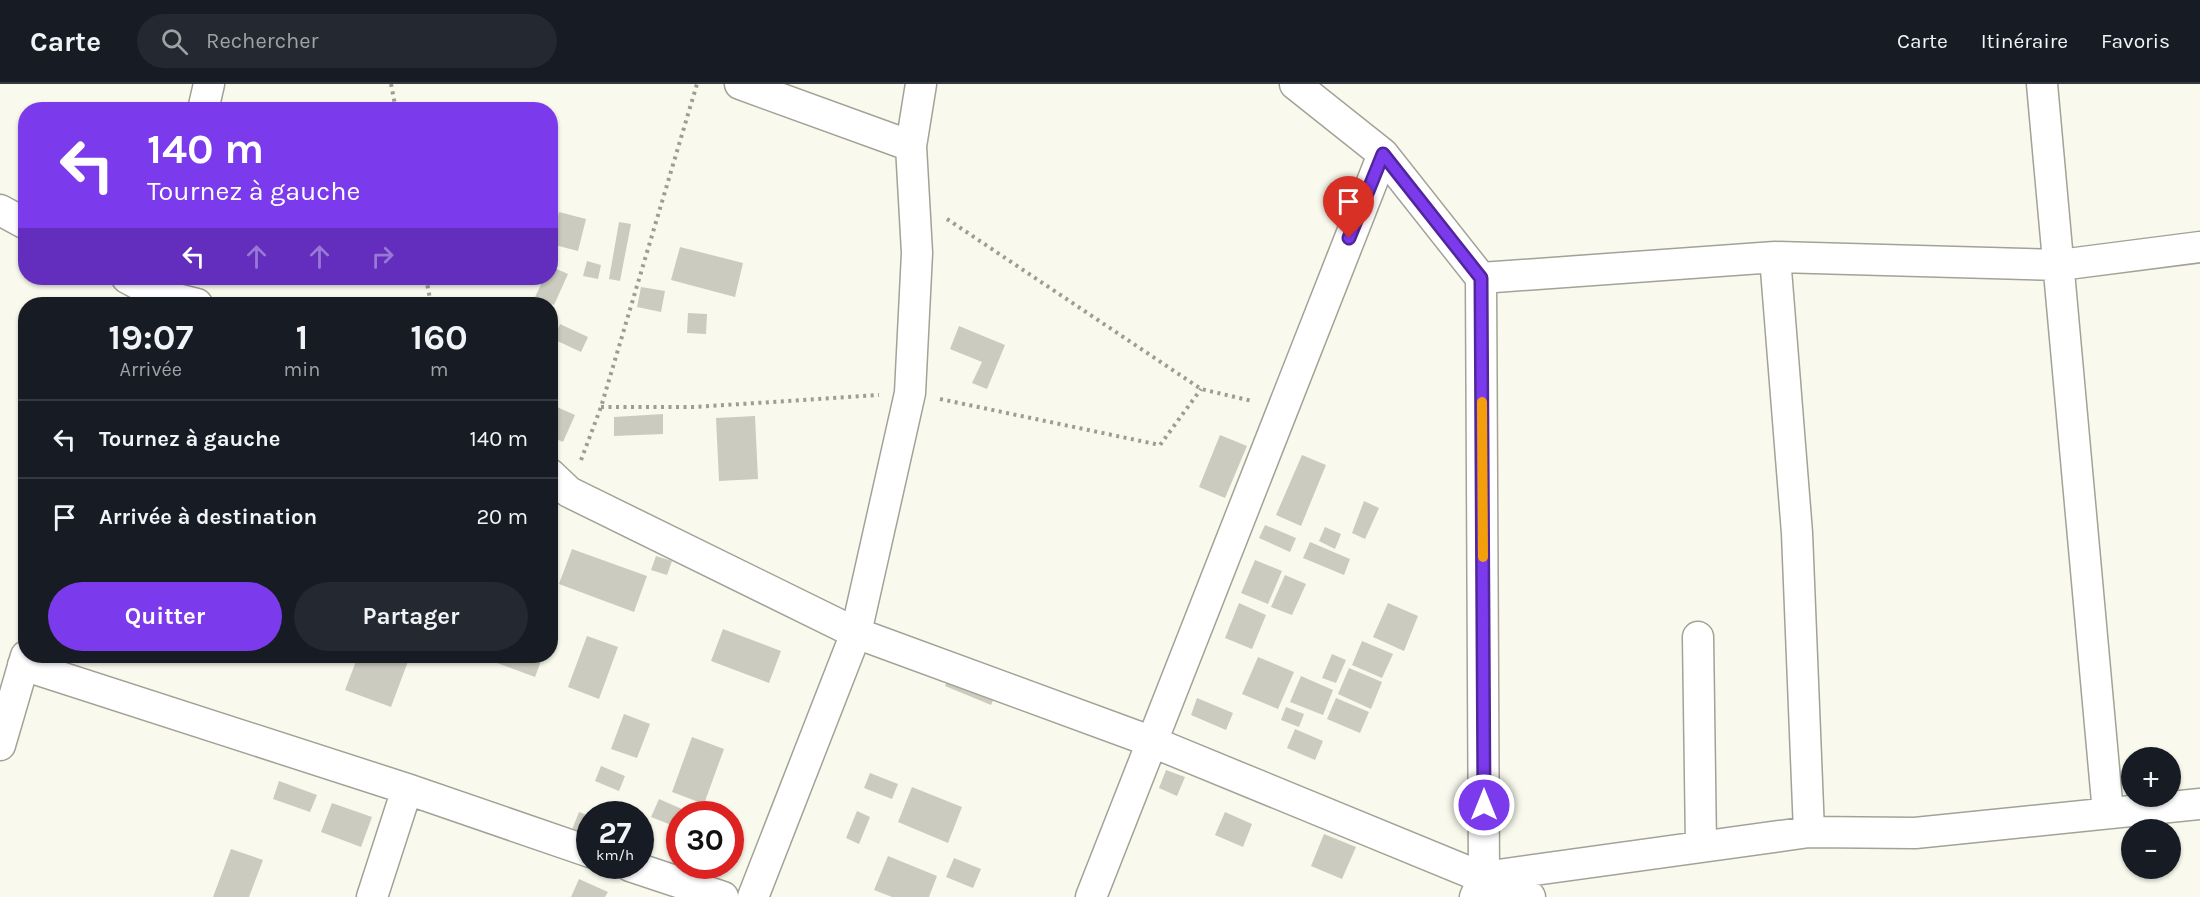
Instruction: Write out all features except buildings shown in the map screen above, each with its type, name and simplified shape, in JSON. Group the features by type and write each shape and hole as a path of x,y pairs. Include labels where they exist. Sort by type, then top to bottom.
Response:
{"street":[{"path":"205,102 209,84"},
{"path":"740,84 911,146"},
{"path":"753,897 856,633 910,393 917,253 911,146 921,84"},
{"path":"1294,84 1383,154 1481,278 1479,887"},
{"path":"2042,84 2108,813"},
{"path":"1091,897 1150,741 1383,154"},
{"path":"0,210 18,220"},
{"path":"1481,278 1775,257 2060,265 2200,247"},
{"path":"1775,257 1797,533 1809,832"},
{"path":"142,285 173,297"},
{"path":"560,483 856,633 1150,741 1479,887 1530,897"},
{"path":"1698,637 1701,845"},
{"path":"0,745 24,663"},
{"path":"34,663 576,847"},
{"path":"372,897 407,789"},
{"path":"1479,887 1701,845 1809,832 1915,832 2200,804"},
{"path":"654,874 723,897"}],"path":[{"path":"391,84 394,102"},
{"path":"560,483 601,408 697,84"},
{"path":"914,197 1201,389 1282,408"}],"slow traffic":[{"path":"1482,402 1483,557"}],"route":[{"path":"1349,238 1383,154 1481,278 1484,805"}]}
